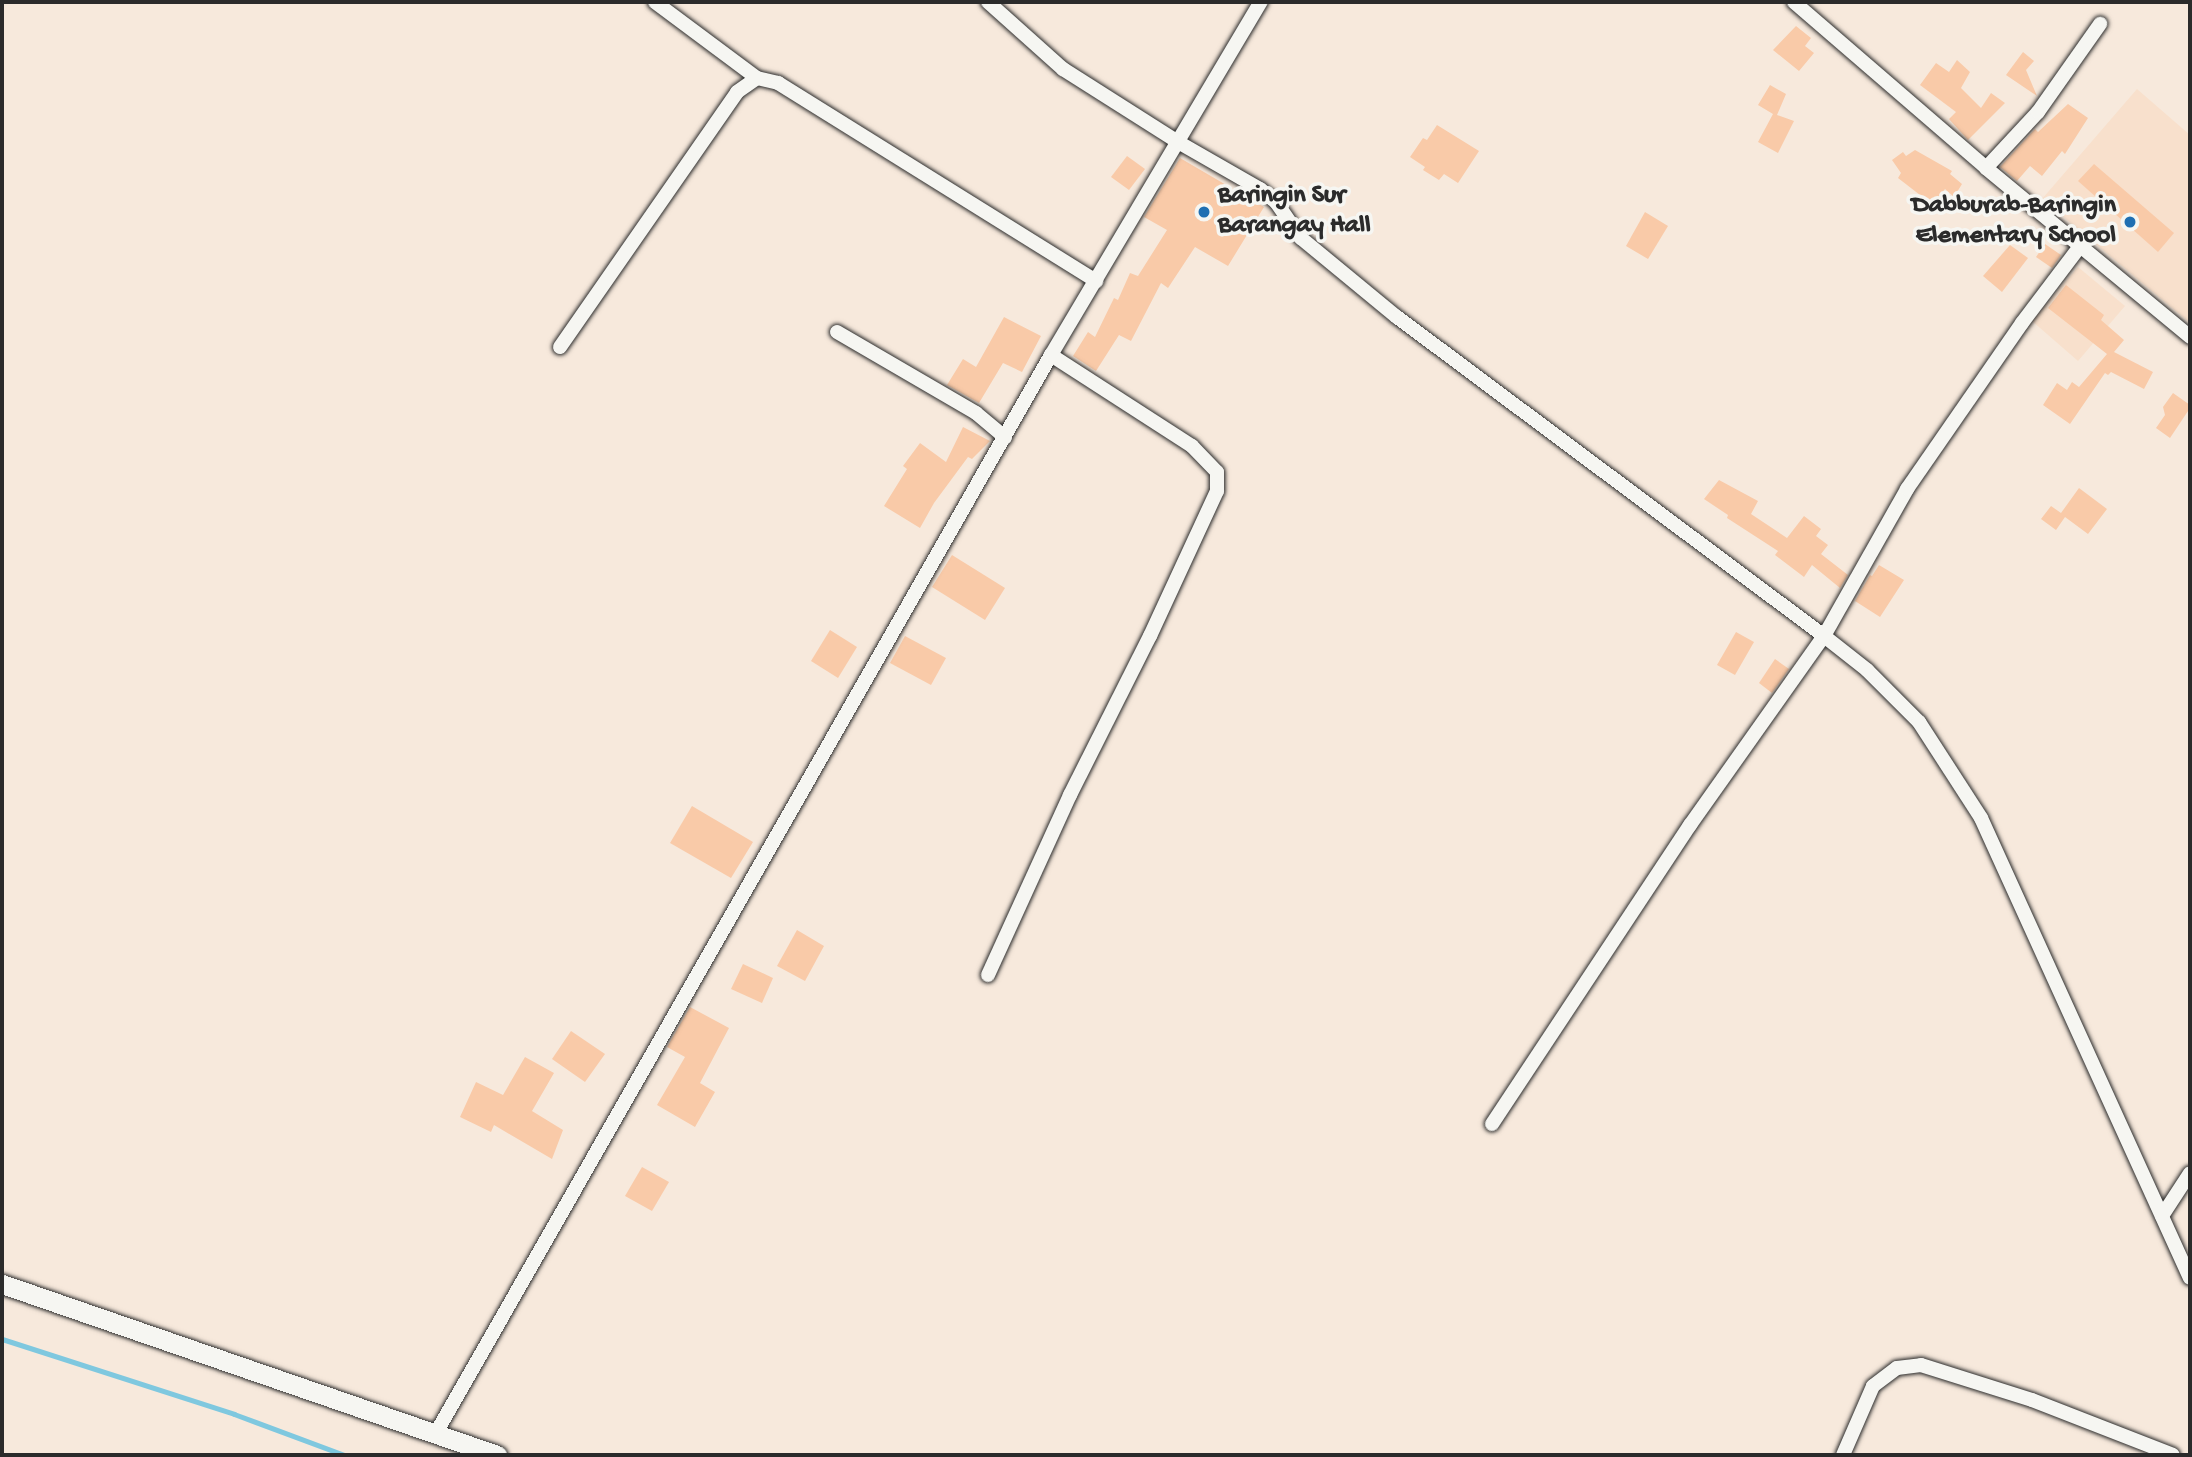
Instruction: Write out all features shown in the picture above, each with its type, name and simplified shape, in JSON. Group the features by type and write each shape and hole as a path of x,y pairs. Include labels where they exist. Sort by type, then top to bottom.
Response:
{"street":[{"path":"654,2 757,78 778,83 1096,281"},
{"path":"988,2 1063,69 1178,142 1260,189 1276,202 1301,238 1397,317 1824,636 1867,670 1919,722 1981,818 2190,1278"},
{"path":"436,1433 1051,355 1261,2"},
{"path":"1794,2 1986,168 2190,337"},
{"path":"1986,168 2038,112 2100,24"},
{"path":"560,347 737,92 757,78"},
{"path":"1492,1124 1690,825 1824,636 1907,489 2022,323 2081,245"},
{"path":"837,332 976,413 1005,437"},
{"path":"988,975 1070,795 1150,635 1217,491 1217,472 1192,446 1051,355"},
{"path":"2162,1216 2190,1173"},
{"path":"2,1284 497,1455"},
{"path":"1843,1455 1873,1386 1898,1368 1921,1365 2032,1400 2173,1455"}],"shaded area":[{"name":"Dabburab-Baringin Elementary School","path":"2137,89 2190,135 2190,323 2042,199"},
{"name":"Dabburab-Baringin Elementary School","path":"2078,267 2125,306 2078,361 2032,321"}],"building":[{"path":"1796,26 1811,38 1805,46 1814,53 1799,71 1773,50"},
{"path":"2023,52 2034,61 2026,70 2037,96 2006,75"},
{"path":"1957,60 1970,72 1961,88 1981,108 1991,93 2005,103 1968,140 1949,119 1956,112 1920,85 1936,63 1949,72"},
{"path":"1770,85 1786,94 1777,115 1794,121 1778,153 1758,142 1773,114 1758,105"},
{"path":"2068,104 2088,118 2065,154 2062,151 2042,176 2030,166 2017,181 2000,167 2035,129 2038,132"},
{"path":"1437,125 1479,151 1458,183 1444,174 1439,180 1423,170 1425,167 1410,157 1423,138 1427,140"},
{"path":"1915,150 1952,171 1950,174 1962,184 1954,197 1945,189 1928,213 1914,203 1920,195 1898,178 1901,173 1892,160 1903,152 1906,156"},
{"path":"1127,156 1145,169 1129,190 1111,177"},
{"path":"1180,158 1264,207 1228,266 1195,247 1168,288 1161,283 1131,341 1119,335 1096,371 1073,356 1088,332 1095,337 1114,298 1118,300 1130,273 1138,276 1167,230 1144,217"},
{"path":"2094,164 2174,233 2158,252 2078,181"},
{"path":"1645,212 1668,226 1648,259 1626,246"},
{"path":"2045,244 2061,255 2052,268 2036,257"},
{"path":"2010,245 2028,258 2002,292 1983,276"},
{"path":"2066,285 2104,315 2101,320 2124,340 2114,352 2153,372 2144,389 2111,372 2108,375 2105,373 2070,424 2043,405 2057,383 2067,390 2072,382 2079,387 2107,354 2048,308"},
{"path":"1004,317 1041,336 1022,372 1003,363 979,403 947,385 963,359 976,367"},
{"path":"2173,393 2190,405 2190,408 2170,438 2156,428 2165,415 2163,407"},
{"path":"963,427 990,441 972,459 968,457 934,503 920,528 884,506 907,469 903,466 920,443 946,462"},
{"path":"1719,480 1758,501 1751,514 1787,538 1804,516 1821,529 1816,536 1828,545 1821,554 1848,575 1840,588 1812,565 1804,577 1775,555 1778,551 1727,518 1728,515 1704,499"},
{"path":"2079,488 2107,509 2088,534 2065,517 2056,530 2041,519 2051,506 2061,513"},
{"path":"952,555 1005,588 985,620 932,587"},
{"path":"1879,565 1904,580 1880,617 1855,601"},
{"path":"830,630 857,647 838,678 811,661"},
{"path":"1736,632 1754,642 1735,675 1717,665"},
{"path":"905,636 946,658 931,685 890,663"},
{"path":"1775,659 1789,669 1772,693 1759,683"},
{"path":"692,806 753,842 731,878 670,843"},
{"path":"797,930 824,946 805,981 777,966"},
{"path":"743,964 773,978 762,1003 731,989"},
{"path":"690,1007 729,1028 700,1083 715,1092 695,1127 657,1105 685,1057 667,1047"},
{"path":"571,1031 605,1054 585,1082 552,1059"},
{"path":"525,1057 554,1073 532,1111 563,1130 552,1159 494,1125 491,1132 460,1117 476,1082 503,1095"},
{"path":"642,1167 669,1182 652,1211 625,1196"}],"waterway":[{"path":"2,1339 234,1414 344,1455"}],"place":[{"name":"Baringin Sur Barangay Hall","path":"1204,212"},
{"name":"Dabburab-Baringin Elementary School","path":"2130,222"}]}
